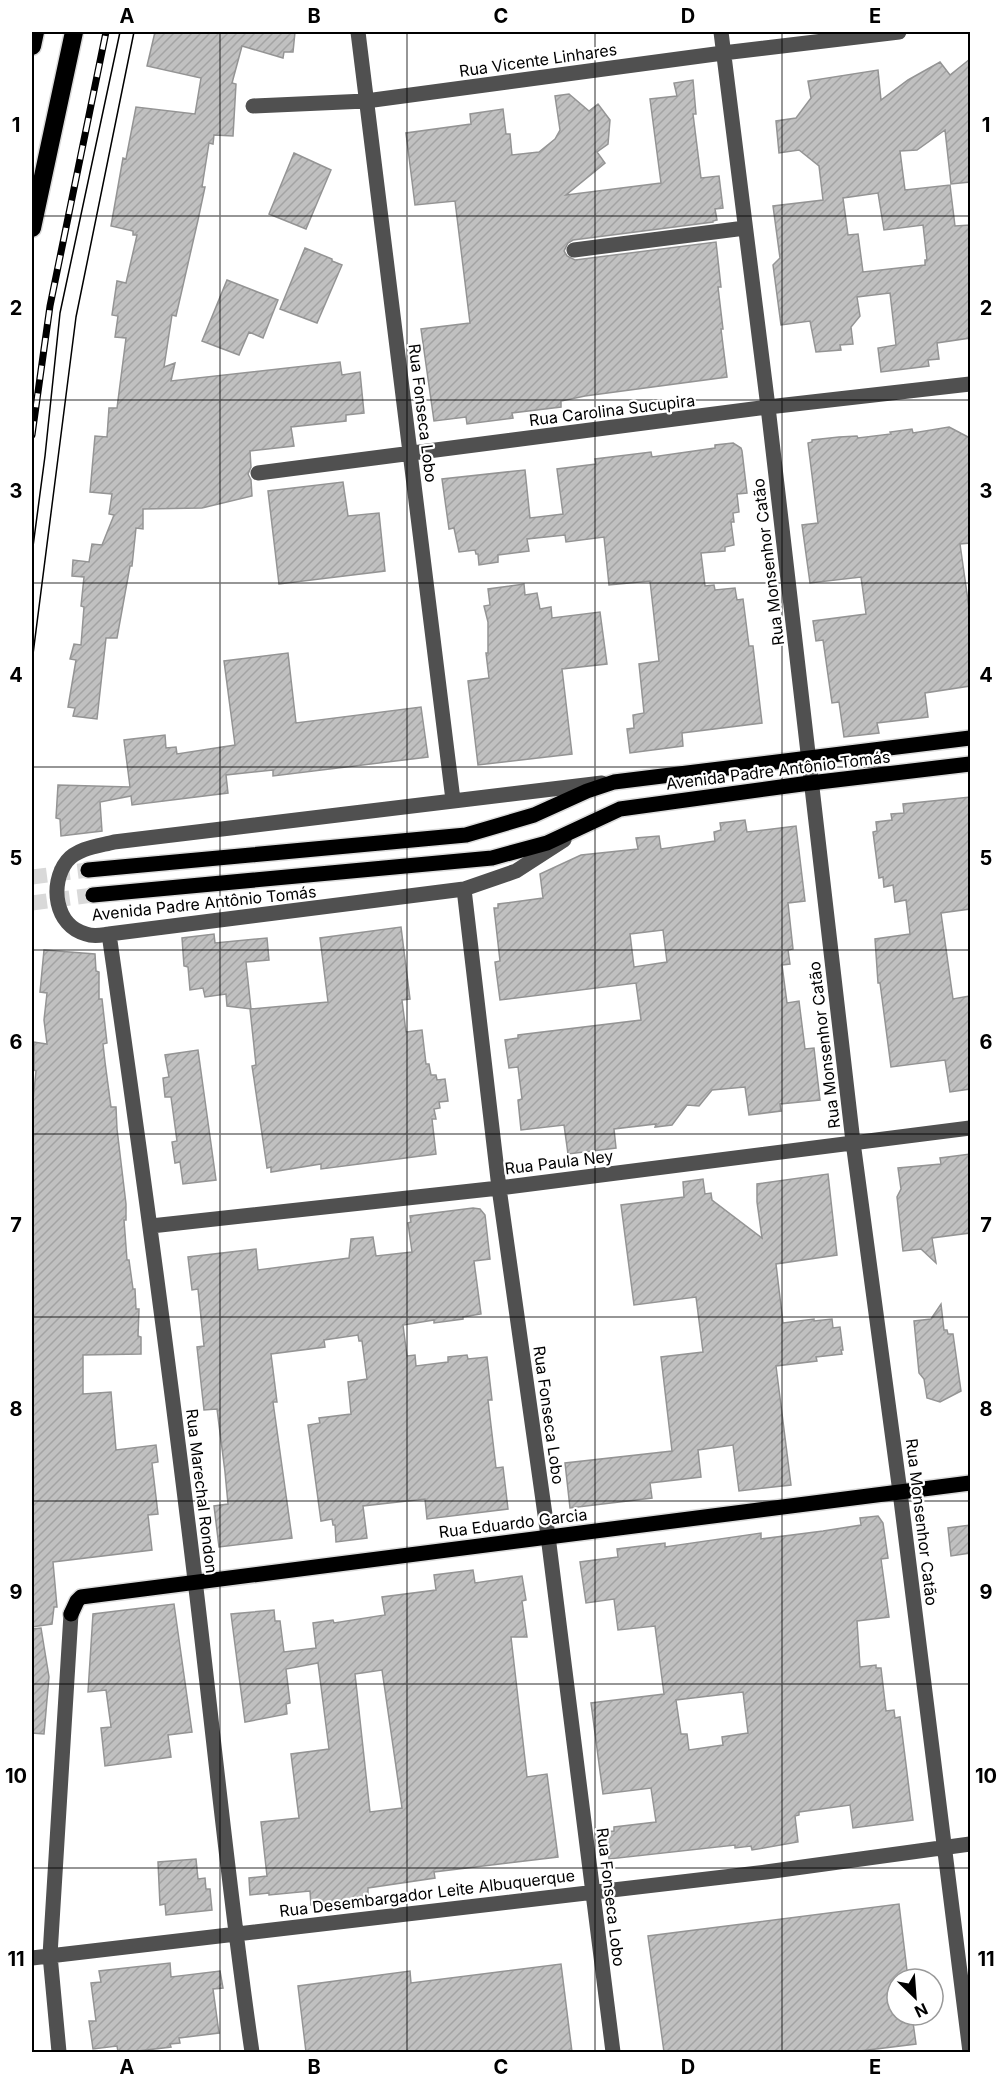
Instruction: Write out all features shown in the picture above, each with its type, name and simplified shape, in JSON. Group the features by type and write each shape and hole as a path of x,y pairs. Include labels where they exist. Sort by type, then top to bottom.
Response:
{"highway":[{"path":"32,46 34,32"},
{"path":"32,228 74,32"}],"main road":[{"name":"Avenida Padre Antônio Tomás","path":"88,870 466,835 534,815 587,791 614,782 970,738"},
{"name":"Avenida Padre Antônio Tomás","path":"93,896 492,858 547,843 620,809 970,764"},
{"name":"Rua Eduardo Garcia","path":"71,1614 76,1601 81,1598 970,1483"}],"street":[{"name":"Rua Fonseca Lobo","path":"358,32 453,800"},
{"name":"Rua Monsenhor Catão","path":"721,32 768,407 853,1142 946,1847 970,2052"},
{"name":"Rua Vicente Linhares","path":"253,106 366,101 723,52 899,32"},
{"path":"574,250 745,228"},
{"name":"Rua Carolina Sucupira","path":"258,473 768,407 970,384"},
{"name":"Avenida Padre Antônio Tomás","path":"592,822 516,871 464,889 94,936 79,932 66,922 59,908 56,894 57,882 68,861 80,851 114,842 614,782"},
{"name":"Rua Fonseca Lobo","path":"464,889 499,1188 548,1536 613,2052"},
{"name":"Rua Marechal Rondon","path":"109,934 151,1226 195,1582 234,1935 252,2052"},
{"name":"Rua Paula Ney","path":"151,1226 499,1188 970,1128"},
{"path":"59,2052 50,1955 71,1614"},
{"name":"Rua Desembargador Leite Albuquerque","path":"32,1958 766,1872 970,1844"}],"building":[{"path":"155,32 295,32 293,52 284,52 283,58 242,46 232,83 236,84 233,136 214,135 213,144 209,143 202,187 205,187 198,220 176,316 172,315 164,367 175,363 171,381 340,362 342,375 360,372 364,413 346,415 346,421 291,427 294,446 250,451 251,467 248,474 251,480 252,496 202,508 143,509 143,529 136,528 132,566 130,566 117,638 106,638 97,719 73,716 75,708 68,707 76,660 70,659 74,644 81,645 84,607 81,606 84,577 72,576 73,560 89,562 92,544 102,545 114,515 109,514 112,494 90,492 95,436 107,437 109,408 117,408 126,338 115,337 118,316 112,315 117,281 126,283 137,235 133,235 133,231 111,226 123,158 126,159 136,107 195,114 201,78 147,66"},
{"path":"970,59 970,182 951,184 945,130 917,150 900,151 905,190 950,185 955,226 970,225 970,338 937,343 939,359 928,360 929,366 881,372 878,348 896,345 890,293 857,297 860,316 851,327 853,344 840,345 841,350 816,352 810,321 781,325 773,265 780,258 773,206 823,200 819,166 799,150 779,153 776,121 796,118 811,98 808,81 878,70 881,100 908,80 940,62 950,75","holes":["878,193 884,230 923,225 927,260 925,260 925,265 863,272 858,234 848,235 843,198"]},
{"path":"693,80 696,114 693,114 701,178 719,176 723,208 715,209 717,220 573,240 568,243 564,251 567,256 575,260 716,242 721,287 718,287 723,329 721,329 727,377 585,396 561,401 561,407 512,413 513,418 467,424 466,417 434,421 421,329 470,323 455,201 415,205 406,133 471,124 470,114 503,109 506,134 510,134 512,155 539,152 555,139 560,130 555,96 569,94 589,111 598,104 610,120 608,144 597,152 605,163 566,195 661,183 650,99 677,96 674,83"},
{"path":"294,153 331,170 306,229 269,214"},
{"path":"305,248 342,265 317,323 280,309"},
{"path":"227,280 278,300 263,338 249,332 239,355 202,341"},
{"path":"949,427 970,438 970,543 960,544 970,615 970,686 925,693 928,717 877,723 879,733 844,737 839,702 832,703 823,640 816,641 813,621 866,614 861,577 810,583 802,525 818,523 808,443 812,440 857,436 858,438 912,429 913,433"},
{"path":"733,443 742,451 747,493 737,494 739,512 733,513 734,522 731,522 734,545 725,547 725,551 701,553 705,586 714,585 715,590 735,588 737,600 743,599 749,646 753,646 762,723 682,733 683,746 630,753 627,729 634,728 633,715 644,713 639,664 659,661 650,581 609,585 604,537 566,542 565,535 527,539 529,551 498,555 498,562 479,565 478,554 475,550 459,552 454,528 449,529 442,479 525,470 530,518 563,514 557,469 596,464 595,459 651,452 652,457 715,448 715,445"},
{"path":"343,482 348,516 379,513 385,571 279,584 268,491"},
{"path":"524,584 525,595 537,593 540,609 551,607 552,618 600,612 607,664 562,669 572,754 478,765 468,681 489,678 486,653 488,653 488,622 484,606 490,605 488,589"},
{"path":"288,653 296,723 421,707 428,757 273,776 273,770 226,775 228,793 132,805 131,796 100,802 102,831 61,836 60,819 56,818 58,785 130,787 124,740 165,735 166,748 176,747 177,754 235,745 224,661"},
{"path":"970,797 970,909 941,913 953,999 970,996 970,1089 950,1092 945,1060 891,1067 880,983 878,983 875,939 910,934 906,900 895,902 893,885 884,887 883,877 879,878 873,832 877,831 876,822 892,820 891,814 904,813 903,804"},
{"path":"745,820 747,832 796,826 805,901 788,903 793,949 788,950 790,964 782,965 787,1003 799,1001 805,1049 814,1048 820,1100 780,1104 781,1111 749,1115 745,1087 712,1090 699,1106 687,1105 672,1125 655,1127 656,1124 614,1129 616,1148 568,1154 564,1125 521,1130 518,1100 522,1099 518,1067 509,1068 505,1040 518,1038 518,1035 641,1020 636,983 500,1000 495,962 500,961 494,908 498,908 498,904 543,898 540,874 581,855 638,849 636,838 659,836 661,849 715,841 714,832 721,830 720,823","holes":["663,930 667,962 634,967 630,934"]},
{"path":"401,927 410,999 402,1000 406,1032 422,1030 426,1064 429,1064 431,1075 436,1075 437,1080 445,1079 448,1101 439,1102 440,1108 434,1109 436,1119 432,1119 436,1154 321,1169 321,1164 271,1172 271,1167 267,1168 252,1066 256,1065 250,1009 328,1002 320,938"},
{"path":"214,934 215,943 267,938 269,960 246,962 251,1009 227,1006 226,994 205,997 203,988 190,990 188,967 184,966 182,938"},
{"path":"44,950 95,954 96,971 99,972 99,999 102,999 107,1043 103,1044 111,1107 116,1107 126,1204 126,1220 124,1220 127,1260 129,1260 133,1289 135,1289 136,1309 139,1309 138,1336 141,1337 141,1354 83,1355 83,1394 111,1392 116,1450 156,1445 158,1462 152,1463 158,1514 148,1515 152,1550 53,1562 57,1607 54,1607 52,1624 32,1627 32,1110 36,1071 34,1070 34,1042 47,1044 44,1020 47,993 40,992"},
{"path":"198,1050 216,1180 183,1184 180,1162 175,1163 172,1142 177,1141 171,1097 165,1097 163,1078 169,1077 165,1055"},
{"path":"970,1154 970,1233 932,1238 936,1263 921,1249 903,1251 897,1197 901,1189 898,1168 941,1164 940,1158"},
{"path":"828,1174 837,1255 776,1264 783,1323 832,1319 833,1328 840,1327 843,1350 841,1350 842,1354 816,1357 817,1361 776,1366 791,1485 739,1491 733,1445 698,1450 701,1477 650,1483 652,1498 570,1508 565,1463 672,1451 661,1357 703,1352 696,1297 634,1305 621,1205 684,1197 683,1182 703,1179 705,1194 711,1193 712,1200 762,1238 757,1184"},
{"path":"480,1209 485,1215 490,1259 474,1261 481,1314 463,1317 463,1319 434,1323 434,1320 403,1325 407,1356 415,1355 416,1366 448,1362 448,1357 467,1355 468,1359 487,1357 492,1400 488,1400 496,1468 503,1467 508,1509 427,1519 425,1499 363,1506 367,1538 336,1542 335,1525 332,1519 321,1521 308,1425 320,1423 319,1418 351,1414 348,1382 367,1379 362,1341 359,1341 358,1335 324,1340 325,1347 271,1354 277,1402 273,1402 292,1538 219,1547 214,1506 228,1504 225,1472 217,1409 204,1410 197,1347 204,1346 198,1289 192,1290 188,1257 256,1249 258,1270 349,1258 351,1239 373,1237 376,1256 412,1252 408,1223 411,1222 410,1216"},
{"path":"941,1304 944,1330 947,1330 948,1334 953,1334 961,1391 940,1402 927,1398 924,1379 919,1373 914,1321 931,1319"},
{"path":"878,1516 883,1523 888,1558 881,1559 889,1617 857,1621 860,1667 876,1665 876,1668 881,1668 886,1711 894,1710 895,1718 900,1717 913,1820 853,1828 850,1805 799,1812 799,1815 795,1816 798,1842 752,1850 751,1846 735,1848 735,1845 609,1859 605,1832 614,1831 614,1827 656,1822 651,1788 603,1794 591,1703 664,1694 655,1626 618,1630 614,1599 586,1603 580,1562 618,1557 617,1549 665,1543 665,1547 761,1533 761,1539 823,1531 861,1525 860,1518","holes":["743,1692 748,1733 722,1737 723,1745 689,1750 687,1734 681,1734 676,1700"]},
{"path":"970,1525 970,1553 951,1556 948,1528"},
{"path":"473,1570 475,1583 522,1576 526,1600 522,1601 527,1637 511,1637 527,1777 547,1774 558,1857 434,1872 435,1878 368,1888 368,1898 311,1905 310,1891 250,1895 249,1878 267,1876 261,1822 299,1818 291,1754 329,1749 318,1663 286,1669 290,1703 286,1704 287,1714 245,1722 231,1614 274,1610 275,1621 280,1621 284,1652 316,1648 313,1623 333,1620 334,1623 385,1615 382,1597 436,1590 434,1575","holes":["382,1670 402,1808 370,1812 355,1674"]},
{"path":"174,1604 192,1732 168,1735 171,1757 105,1766 101,1728 111,1727 106,1690 88,1692 93,1614"},
{"path":"41,1628 49,1677 44,1734 32,1733 32,1629"},
{"path":"196,1859 198,1879 205,1878 206,1889 210,1889 212,1910 166,1915 165,1904 160,1905 158,1862"},
{"path":"899,1904 907,1967 885,1967 885,2027 914,2027 916,2044 852,2052 664,2052 648,1936"},
{"path":"170,1963 171,1977 220,1971 223,1988 213,1989 219,2033 179,2038 180,2043 170,2044 171,2047 118,2052 117,2046 93,2049 89,2021 96,2021 91,1983 101,1982 99,1971"},
{"path":"561,1964 572,2052 306,2052 298,1986 410,1971 411,1983"}],"tunnel":[{"path":"32,877 88,870"},
{"path":"32,903 93,895"}],"tram line":[{"path":"32,554 60,313 120,32"},
{"path":"32,662 76,317 134,32"}],"railway":[{"path":"32,435 50,306 106,32"}]}
